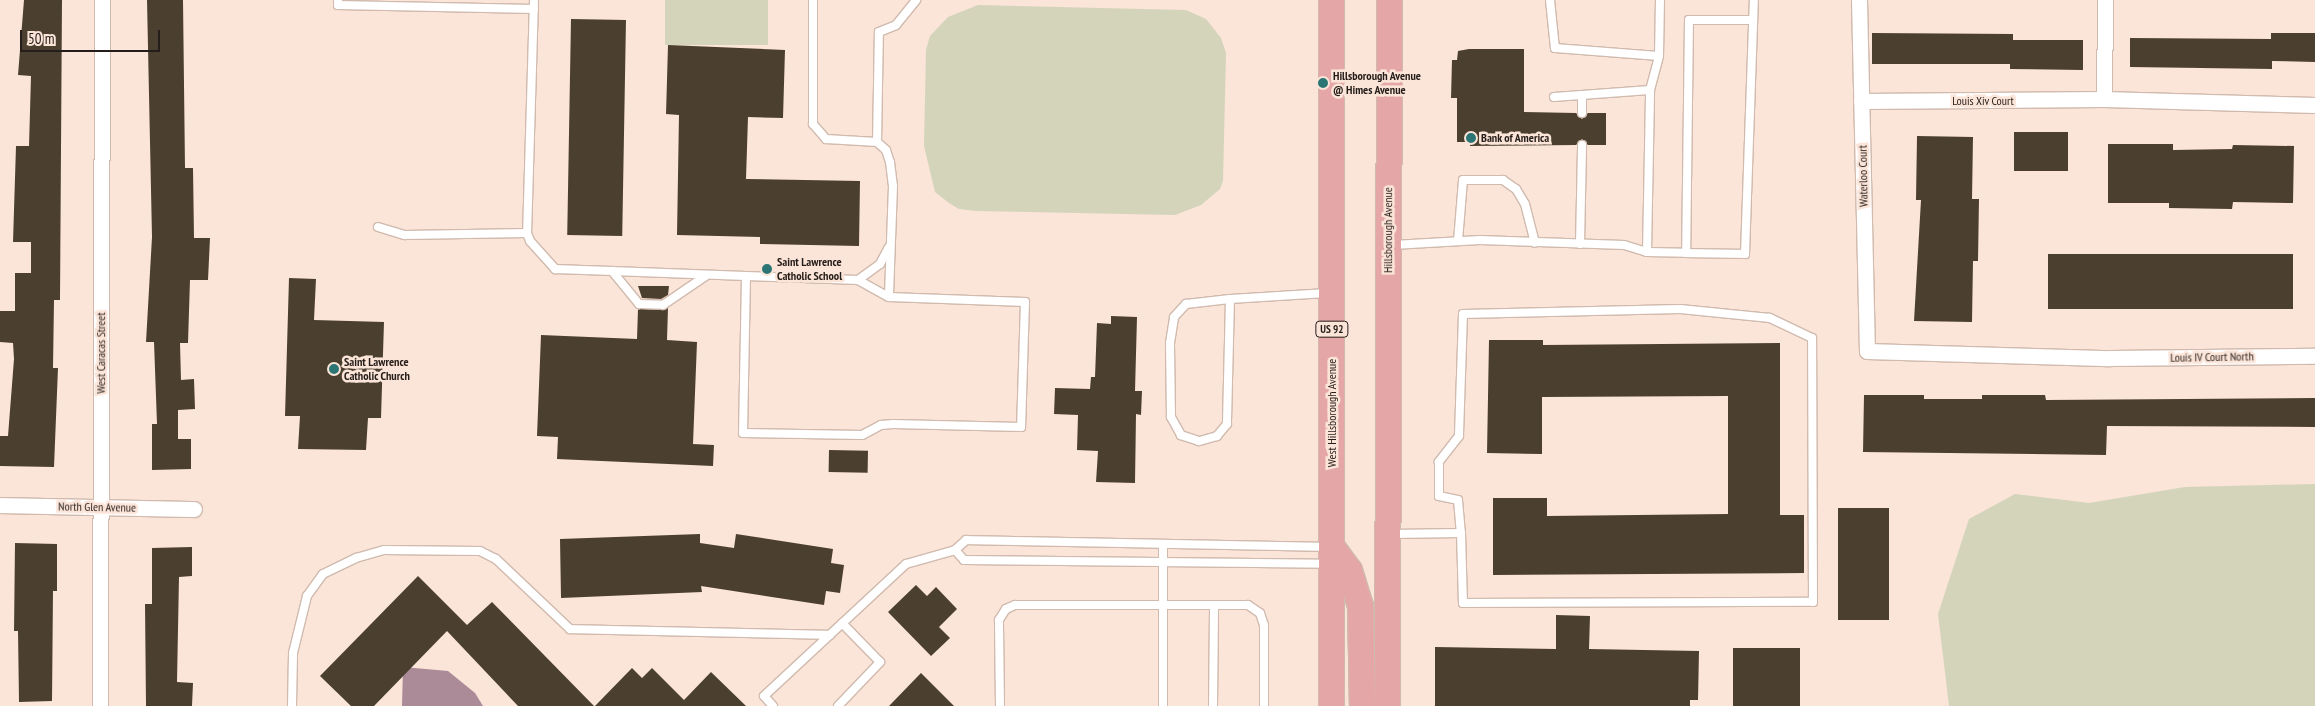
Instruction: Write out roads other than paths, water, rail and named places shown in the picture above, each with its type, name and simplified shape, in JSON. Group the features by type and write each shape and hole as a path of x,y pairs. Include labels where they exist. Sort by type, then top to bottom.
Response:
{"main road":[{"name":"West Hillsborough Avenue","path":"1331,0 1331,706"},
{"name":"Hillsborough Avenue","path":"1387,534 1389,0"},
{"path":"1386,706 1387,534"},
{"path":"1332,555 1349,570 1360,605 1362,706"}],"street":[{"name":"West Caracas Street","path":"100,706 102,0"},
{"name":"Waterloo Court","path":"1859,0 1867,351 2110,358"},
{"path":"2104,99 2105,0"},
{"name":"Louis Xiv Court","path":"1861,100 2104,99 2315,105"},
{"name":"Louis IV Court North","path":"2110,358 2315,356"},
{"name":"North Glen Avenue","path":"0,505 194,509"}],"lane":[{"path":"338,0 338,4 534,9"},
{"path":"534,0 527,233 530,242 554,269 858,280 889,297 1025,302 1021,427 893,424 881,425 862,435 743,433 746,276"},
{"path":"813,0 813,124 826,139 877,142 886,150 890,162 893,186 889,297"},
{"path":"877,142 879,32 896,25 916,0"},
{"path":"1550,0 1555,48 1659,56"},
{"path":"1647,252 1650,90 1659,56 1660,0"},
{"path":"1388,245 1458,242 1624,245 1647,252 1745,254 1754,0"},
{"path":"1686,253 1689,20 1752,20"},
{"path":"1554,97 1650,90"},
{"path":"1582,95 1582,113"},
{"path":"1580,244 1582,145"},
{"path":"1458,242 1463,180 1503,180 1516,189 1526,204 1535,243"},
{"path":"378,227 405,235 527,233"},
{"path":"858,280 880,264 891,243"},
{"path":"612,271 639,304 663,305 707,275"},
{"path":"1230,298 1227,424 1216,436 1199,440 1181,435 1170,417 1170,343 1174,317 1186,304 1230,298 1332,292"},
{"path":"1680,309 1770,318 1812,338 1813,602 1463,603 1461,533 1458,500 1439,496 1439,462 1459,436 1463,314 1680,309"},
{"path":"1387,534 1461,533"},
{"path":"772,706 764,696 906,564 955,550 966,540 1163,544 1332,555"},
{"path":"1163,544 1163,706"},
{"path":"292,706 293,653 307,596 323,574 356,558 384,550 480,550 496,559 570,630 830,635"},
{"path":"955,550 964,560 1163,562 1332,555"},
{"path":"1000,706 999,620 1006,609 1015,605 1248,605 1260,613 1264,625 1264,706"},
{"path":"1213,706 1214,605"},
{"path":"838,706 880,662 842,623"}],"place":[{"name":"Hillsborough Avenue @ Himes Avenue","path":"1323,83"},
{"name":"Bank of America","path":"1471,138"},
{"name":"Saint Lawrence Catholic School","path":"767,269"},
{"name":"Saint Lawrence Catholic Church","path":"334,369"}]}
